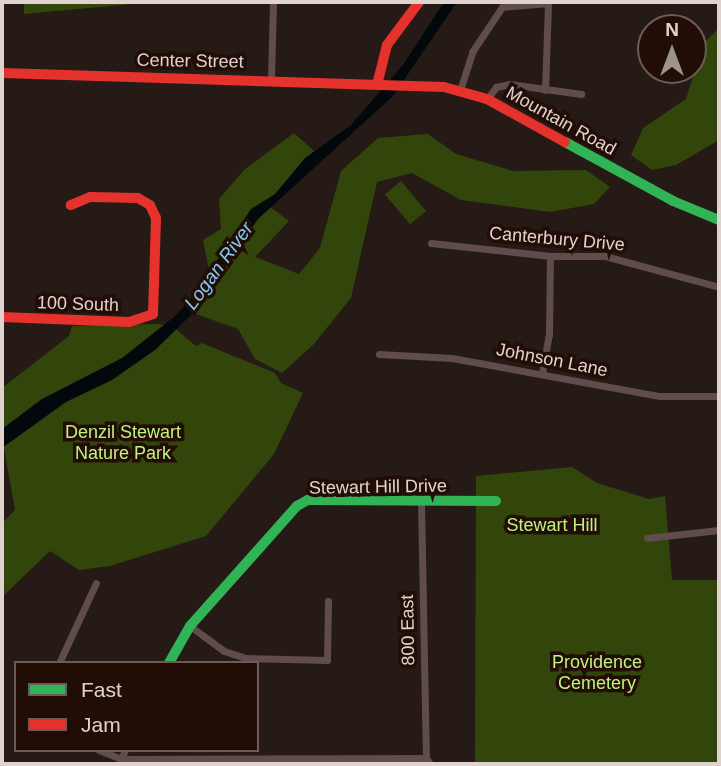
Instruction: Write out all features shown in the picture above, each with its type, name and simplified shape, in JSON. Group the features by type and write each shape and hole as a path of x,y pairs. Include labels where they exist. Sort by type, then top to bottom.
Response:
{"street":[{"path":"271,79 273,2"},
{"path":"378,81 387,45 419,2"},
{"path":"460,90 472,52 502,7 548,2 545,90"},
{"name":"Center Street","path":"2,73 378,81"},
{"name":"Mountain Road","path":"378,81 460,90 487,99 673,201 719,220"},
{"path":"487,99 496,87 509,84 581,94"},
{"name":"100 South","path":"2,317 129,322 153,314 158,297 156,231 150,205 138,198 90,197 71,205"},
{"name":"Canterbury Drive","path":"431,243 550,256 605,256 719,287"},
{"path":"542,373 550,335 550,256"},
{"name":"Johnson Lane","path":"379,354 452,358 660,396 719,396"},
{"name":"Stewart Hill Drive","path":"170,661 190,626 297,506 308,500 496,501"},
{"name":"800 East","path":"421,501 428,761"},
{"path":"647,538 719,530"},
{"path":"60,661 96,583"},
{"path":"190,626 224,651 246,658 327,660 328,601"},
{"path":"102,752 120,762 428,761"}],"green space":[{"path":"24,2 132,2 132,4 24,14"},
{"path":"719,28 719,140 676,165 652,170 631,155 643,128 686,99 691,84 707,84 707,40"},
{"path":"294,133 314,151 269,206 289,221 255,257 299,274 320,248 341,171 378,138 428,134 456,154 513,171 586,170 610,187 594,204 550,212 461,200 412,173 377,182 351,298 313,345 282,373 255,359 238,329 196,314 196,300 211,279 203,240 221,229 219,199 245,169"},
{"path":"401,181 426,211 410,224 385,194"},
{"name":"Denzil Stewart Nature Park","path":"72,326 172,326 196,346 202,343 275,373 281,383 303,393 274,454 206,536 110,566 79,570 50,551 2,597 2,523 15,510 2,437 2,388 69,336"},
{"name":"Providence Cemetery","path":"572,467 597,483 649,499 665,496 672,580 719,580 719,764 475,764 476,476"}],"water":[{"name":"Logan River","path":"444,2 457,2 393,96 258,219 192,314 155,350 112,380 66,402 2,448 2,429 42,399 122,358 174,317 193,297 251,209 275,194 305,158 351,125 403,65"}],"traffic: fast":[{"path":"565,142 673,201 719,220"},
{"path":"170,661 190,626 297,506 308,500 496,501"}],"traffic: jam":[{"path":"378,81 387,45 419,2"},
{"path":"2,73 444,87 487,99 565,142"},
{"path":"2,317 129,322 153,314 156,218 150,205 138,198 90,197 71,205"}],"park label":[{"name":"Stewart Hill","path":"552,525"}]}
